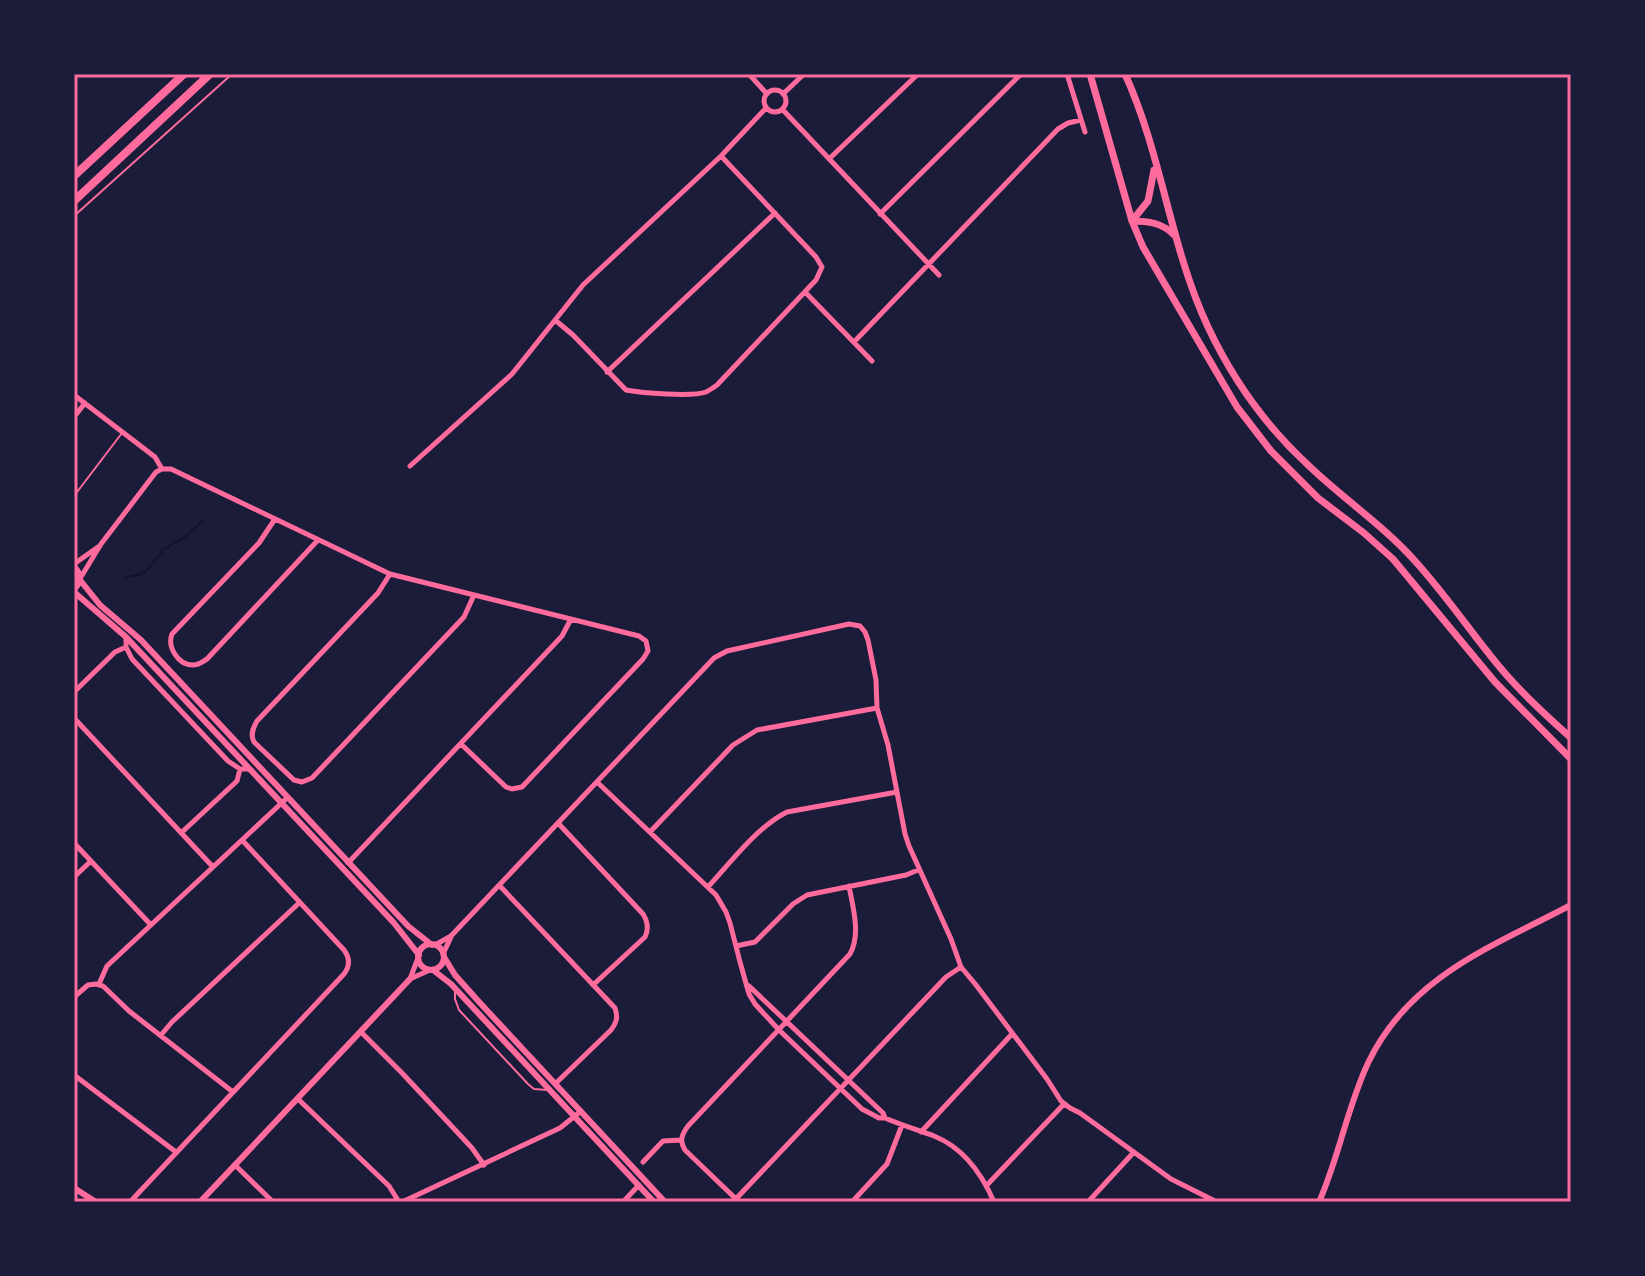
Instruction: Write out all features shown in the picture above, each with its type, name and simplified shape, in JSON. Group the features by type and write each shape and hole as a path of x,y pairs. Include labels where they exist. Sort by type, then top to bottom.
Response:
{"highway":[{"path":"74,176 184,74"},
{"path":"74,201 210,74"}],"main road":[{"path":"1090,74 1132,221 1143,247 1237,407 1254,431 1303,485 1383,549 1495,682 1571,759"},
{"path":"1125,74 1140,112 1189,281 1208,328 1253,403 1304,462 1398,543 1420,566 1500,668 1571,738"},
{"path":"1132,221 1148,201 1155,163"},
{"path":"1132,221 1163,226 1176,238"},
{"path":"74,566 100,605 141,640 394,923 422,966 455,989 552,1087 581,1111 642,1182 654,1202"},
{"path":"80,579 74,591 126,637 250,769 285,800 408,926 440,949 460,981 575,1117 665,1202"},
{"path":"1428,600 1440,591"},
{"path":"1321,1202 1367,1065 1390,1025 1413,999 1443,974 1571,905"},
{"path":"418,956 425,946 433,945"},
{"path":"431,970 439,967 444,956"},
{"path":"200,1202 410,979"},
{"path":"74,1188 96,1202"}],"street":[{"path":"749,74 767,94"},
{"path":"783,94 804,74"},
{"path":"829,159 918,74"},
{"path":"880,214 1021,74"},
{"path":"1067,74 1085,132"},
{"path":"766,108 776,112 782,109 786,100 777,91 767,94"},
{"path":"766,108 764,101 767,94"},
{"path":"410,466 512,374 583,285 721,156 766,108"},
{"path":"782,109 939,275"},
{"path":"854,342 1058,129 1081,120"},
{"path":"555,320 626,390 694,394 707,392 717,385 820,274 820,262 721,156"},
{"path":"607,372 775,213"},
{"path":"805,292 872,361"},
{"path":"74,395 155,457 162,469"},
{"path":"74,417 85,403"},
{"path":"80,579 101,544 156,472 171,469 390,574 645,639 648,651 643,659 522,787 506,787 461,744"},
{"path":"275,519 259,543 172,634 170,647 184,662 200,664 207,659 318,540"},
{"path":"74,566 101,544"},
{"path":"390,574 378,593 254,726 254,742 294,780 302,782 312,778 464,617 474,595"},
{"path":"348,863 562,636 571,619"},
{"path":"433,945 451,936 718,655 849,624 857,625 868,640 877,708 888,745 905,834 961,967 1064,1104 1171,1179 1217,1202"},
{"path":"126,637 126,647 132,659 228,761 240,769 250,769"},
{"path":"74,692 115,652 126,647"},
{"path":"650,832 733,745 750,733 877,708"},
{"path":"74,718 213,867"},
{"path":"181,833 237,781 240,769"},
{"path":"597,782 708,887 726,912 749,994 779,1030 855,1103 872,1115 937,1137 957,1150 987,1185 994,1202"},
{"path":"708,887 767,824 781,815 897,792"},
{"path":"99,984 107,966 285,800"},
{"path":"558,823 643,914 647,923 645,937 593,985"},
{"path":"130,1202 349,966 344,950 242,840"},
{"path":"74,843 151,925"},
{"path":"74,877 91,861"},
{"path":"736,946 755,942 793,904 807,895 918,870"},
{"path":"499,885 615,1008 617,1020 611,1030 552,1087"},
{"path":"849,886 856,929 854,947 845,961 688,1126 681,1140 685,1150 734,1200 946,977 961,967"},
{"path":"161,1035 300,903"},
{"path":"444,956 451,936"},
{"path":"410,979 418,956"},
{"path":"410,979 431,970"},
{"path":"746,983 885,1118"},
{"path":"74,997 88,985 99,984 233,1092"},
{"path":"361,1032 479,1156 484,1165"},
{"path":"921,1132 1012,1034"},
{"path":"74,1075 176,1152"},
{"path":"298,1099 389,1186 400,1202 560,1128 581,1111"},
{"path":"987,1185 1064,1104"},
{"path":"852,1202 887,1164 902,1125"},
{"path":"643,1162 663,1141 681,1140"},
{"path":"1088,1202 1134,1152"},
{"path":"235,1165 273,1202"},
{"path":"623,1202 642,1182"}],"lane":[{"path":"74,496 122,432"},
{"path":"455,989 459,1010 528,1084 534,1089 552,1087"}],"path":[{"path":"74,216 232,74"}],"waterway":[{"path":"124,578 148,569 163,550 185,537 203,520"}]}
